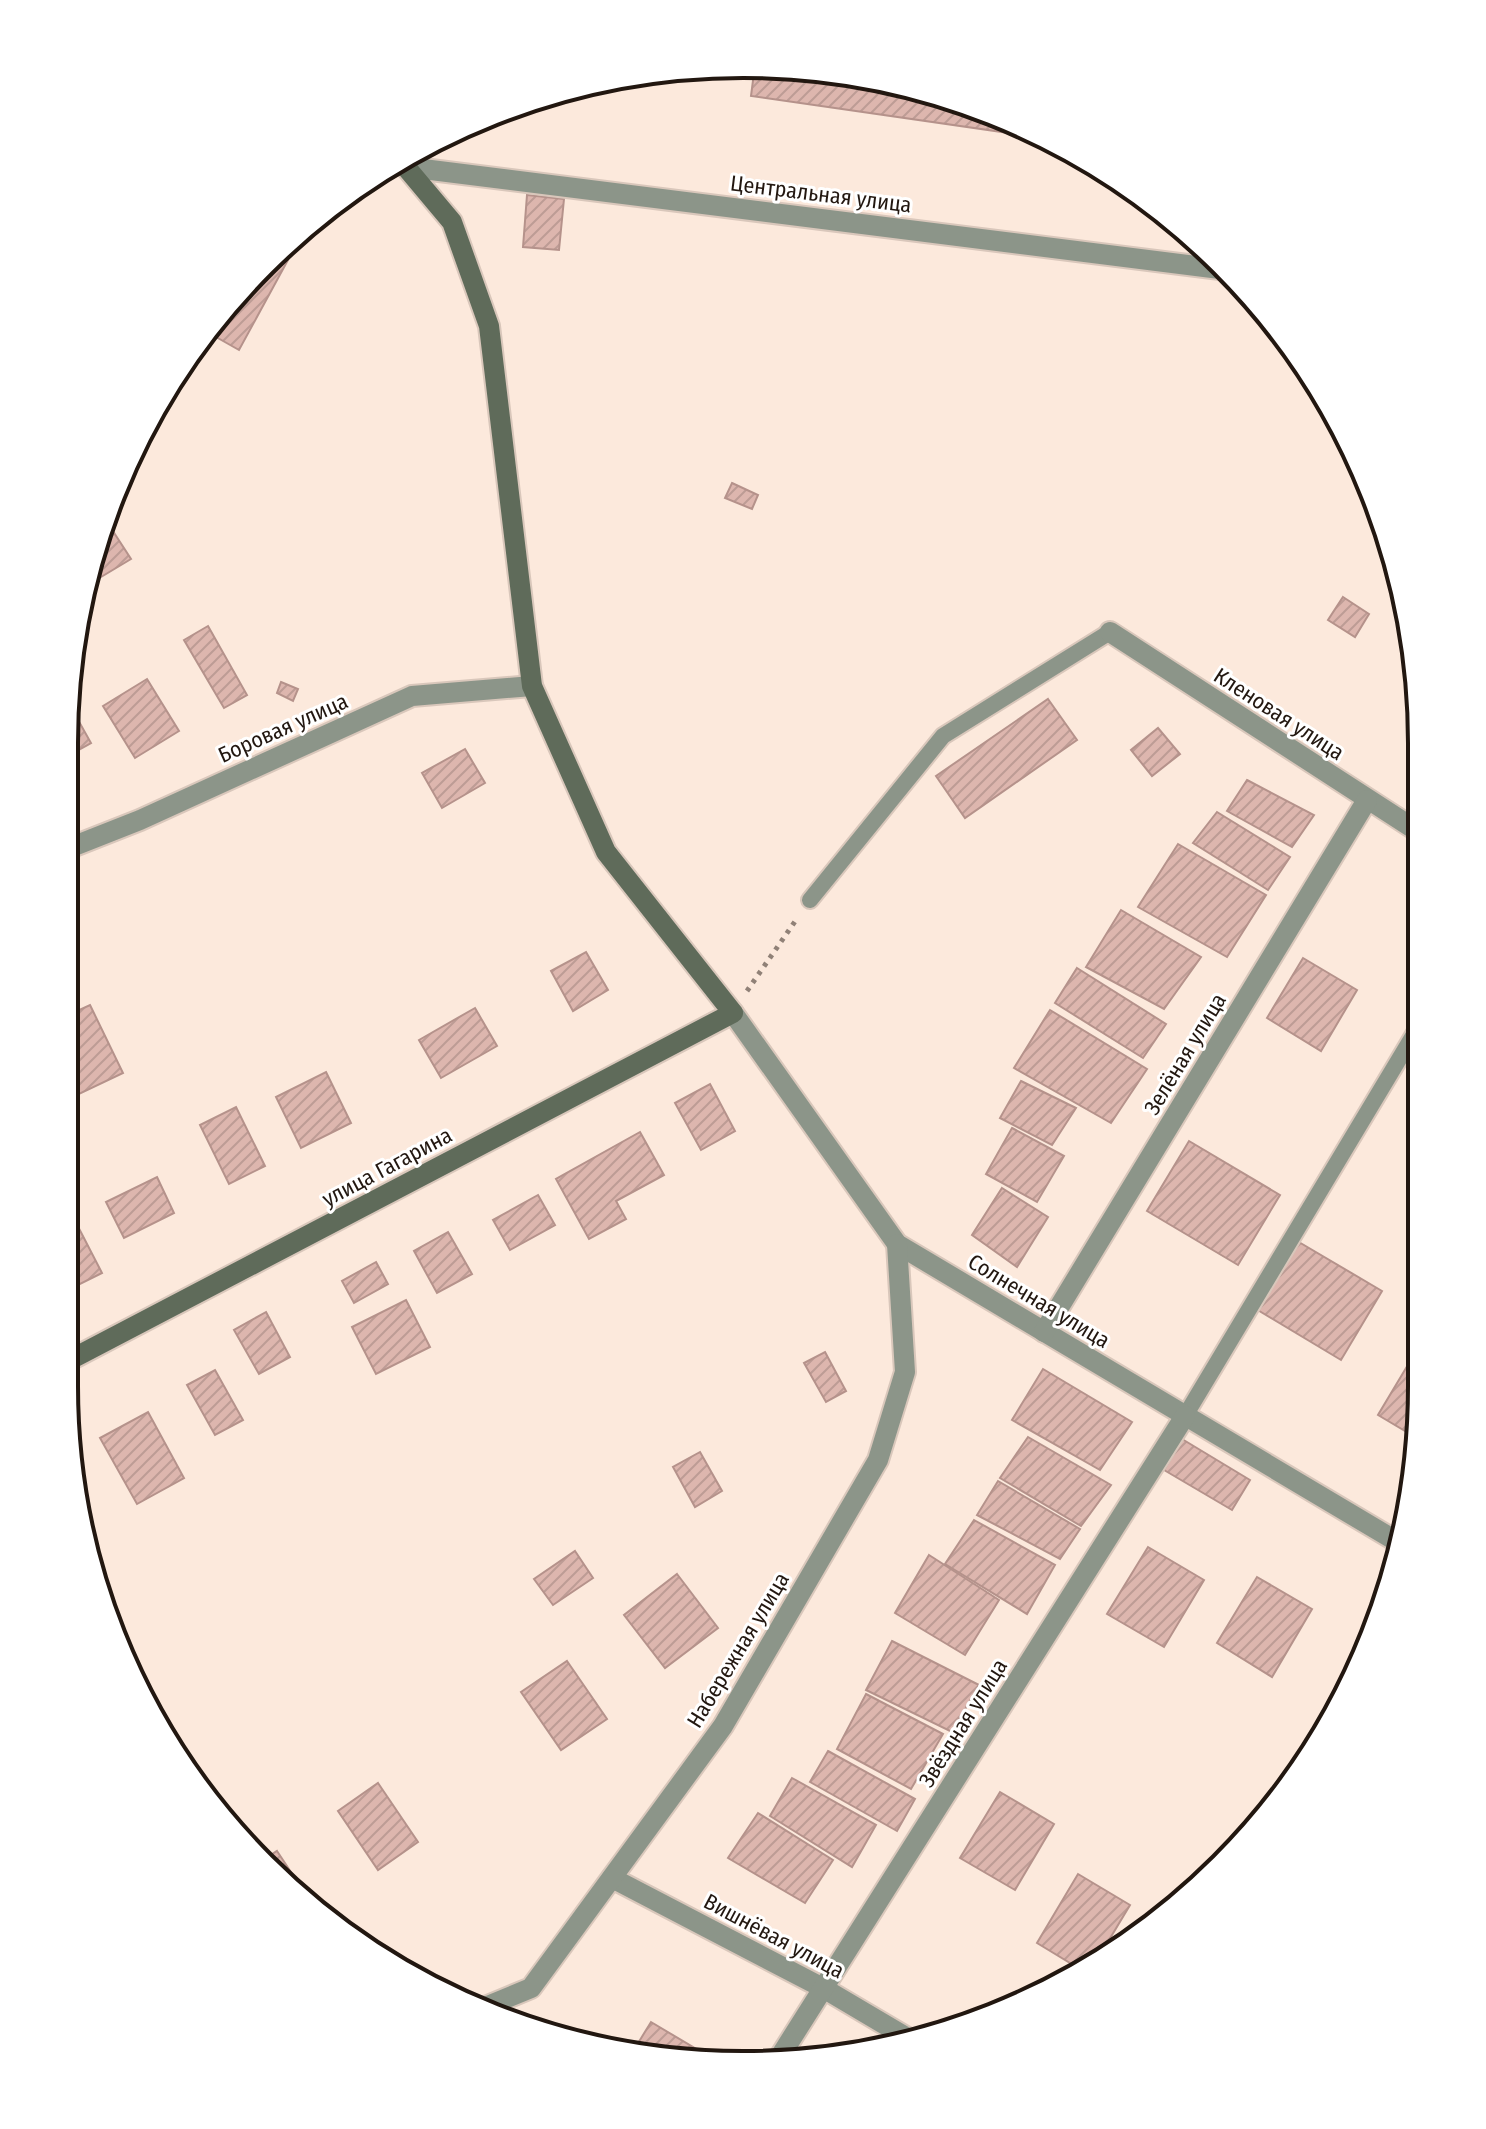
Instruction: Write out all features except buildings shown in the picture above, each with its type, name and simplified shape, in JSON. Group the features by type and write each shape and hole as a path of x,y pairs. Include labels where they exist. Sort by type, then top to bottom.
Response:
{"street":[{"name":"Центральная улица","path":"416,165 1207,267"},
{"path":"409,169 452,222 489,326 532,686 606,852 733,1013"},
{"name":"Кленовая улица","path":"1110,632 1408,825"},
{"name":"Боровая улица","path":"78,844 140,820 412,696 532,686"},
{"name":"Зелёная улица","path":"1044,1332 1367,800"},
{"name":"Солнечная улица","path":"733,1013 897,1244 1390,1537"},
{"name":"улица Гагарина","path":"78,1356 733,1013"},
{"name":"Набережная улица","path":"496,2003 531,1988 723,1726 878,1460 905,1372 897,1244"},
{"name":"Звёздная улица","path":"784,2050 1185,1416"},
{"name":"Вишнёвая улица","path":"612,1878 823,1988 898,2032"}],"lane":[{"path":"810,900 943,736 1110,632"},
{"path":"1185,1416 1408,1044"}],"path":[{"path":"733,1013 810,900"}]}
